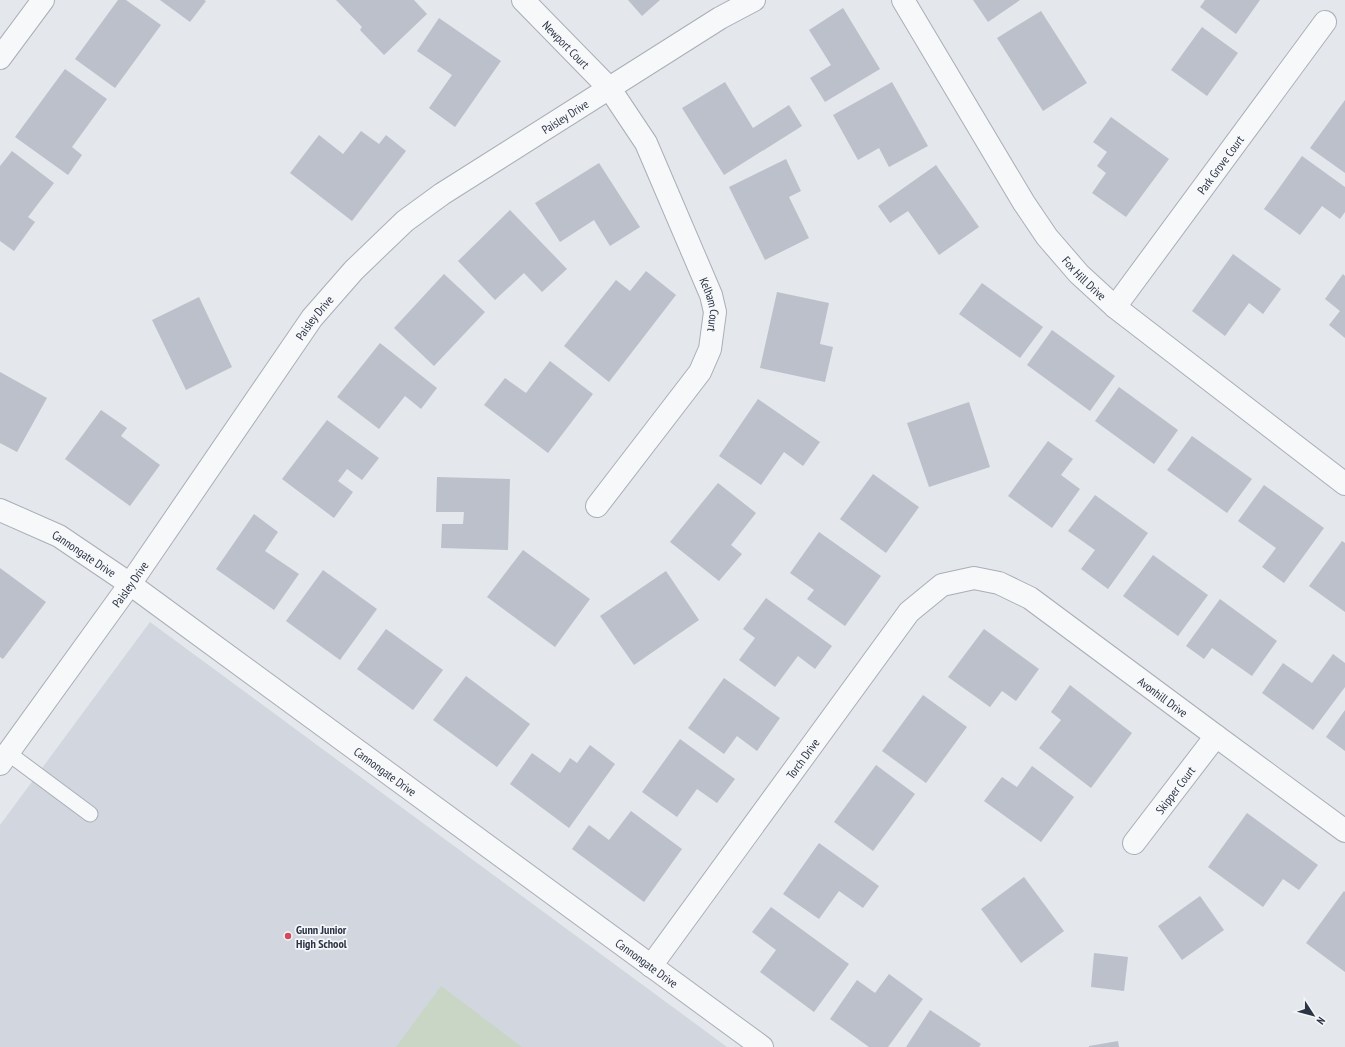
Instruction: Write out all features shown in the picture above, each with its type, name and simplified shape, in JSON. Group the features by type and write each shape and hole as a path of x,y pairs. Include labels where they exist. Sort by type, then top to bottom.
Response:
{"street":[{"path":"0,58 43,0"},
{"name":"Newport Court","path":"523,0 610,88"},
{"name":"Paisley Drive","path":"4,759 130,584 312,318 354,270 405,222 442,194 720,18 754,0"},
{"name":"Fox Hill Drive","path":"903,0 1024,203 1043,231 1079,274 1115,307 1345,484"},
{"name":"Park Grove Court","path":"1115,307 1325,22"},
{"name":"Kelham Court","path":"597,506 700,372 710,349 714,312 710,295 646,143 610,88"},
{"name":"Cannongate Drive","path":"0,510 59,536 130,584 762,1047"},
{"name":"Avonhill Drive","path":"974,578 999,583 1030,598 1345,831"},
{"name":"Torch Drive","path":"651,966 909,612 942,585 974,578"},
{"name":"Skipper Court","path":"1134,843 1216,736"}],"lane":[{"path":"4,759 90,814"}],"shaded area":[{"name":"Gunn Junior High School","path":"150,622 727,1047 0,1047 0,825"}],"green space":[{"path":"441,986 522,1047 396,1047"}],"building":[{"path":"118,0 126,0 161,25 115,88 75,59"},
{"path":"160,0 204,0 206,1 190,22"},
{"path":"336,0 414,0 427,14 384,55 360,30 362,27"},
{"path":"628,0 660,0 642,16"},
{"path":"973,0 1020,0 988,22"},
{"path":"1205,0 1260,0 1236,34 1200,7"},
{"path":"843,8 880,69 825,102 810,78 831,65 809,30"},
{"path":"1041,11 1087,83 1043,111 997,38"},
{"path":"439,18 501,61 455,127 429,108 452,75 417,51"},
{"path":"1202,27 1238,53 1207,96 1171,70"},
{"path":"65,69 107,99 72,147 82,155 68,175 15,137"},
{"path":"725,82 753,128 789,105 802,126 724,175 682,108"},
{"path":"892,82 928,146 889,167 879,148 858,160 833,115"},
{"path":"1345,100 1345,173 1310,148"},
{"path":"1111,117 1169,159 1126,217 1092,193 1106,173 1097,166 1107,152 1093,142"},
{"path":"361,131 379,144 386,135 406,151 352,221 290,173 319,135 343,154"},
{"path":"12,151 54,183 28,217 35,222 14,251 0,241 0,166"},
{"path":"1302,156 1345,187 1345,212 1340,219 1322,206 1300,235 1264,209"},
{"path":"786,159 801,191 789,197 809,238 765,260 729,187"},
{"path":"599,163 640,227 610,246 594,220 560,242 535,203"},
{"path":"936,165 979,227 939,255 908,211 890,223 878,206"},
{"path":"510,210 567,269 542,292 524,273 495,300 458,261"},
{"path":"1233,254 1281,289 1263,314 1249,303 1225,336 1192,311"},
{"path":"646,271 676,295 609,382 564,346 616,280 630,291"},
{"path":"444,274 485,312 434,366 394,328"},
{"path":"1343,274 1345,276 1345,338 1329,325 1340,311 1325,299"},
{"path":"982,283 1043,327 1020,358 959,314"},
{"path":"777,292 829,303 820,344 833,347 825,382 760,368"},
{"path":"199,297 232,367 186,390 152,320"},
{"path":"1052,330 1115,376 1090,411 1027,365"},
{"path":"380,343 437,388 421,409 405,396 379,429 337,397"},
{"path":"550,361 593,394 548,453 484,405 505,378 526,393"},
{"path":"0,372 47,398 17,452 0,443"},
{"path":"1119,387 1178,430 1154,464 1095,421"},
{"path":"758,399 820,442 803,466 784,452 761,485 719,456"},
{"path":"969,402 990,467 929,487 907,423"},
{"path":"101,410 127,428 121,436 160,465 130,506 65,459"},
{"path":"327,420 379,458 362,480 347,469 338,481 353,492 334,518 282,479"},
{"path":"1192,436 1252,479 1227,513 1167,470"},
{"path":"1048,441 1073,459 1061,475 1080,489 1052,528 1008,496"},
{"path":"873,474 919,507 886,553 840,519"},
{"path":"437,477 510,479 508,550 441,548 442,524 463,524 464,512 436,512"},
{"path":"718,483 756,513 731,545 742,554 719,581 670,542"},
{"path":"1264,485 1324,528 1284,583 1262,567 1276,548 1238,521"},
{"path":"1095,495 1148,533 1108,589 1081,569 1095,550 1068,531"},
{"path":"254,514 278,532 265,551 299,574 274,610 216,569"},
{"path":"819,532 881,576 845,626 807,599 814,590 790,573"},
{"path":"1342,541 1345,543 1345,612 1309,586"},
{"path":"523,550 590,599 555,647 487,597"},
{"path":"1153,555 1208,595 1178,636 1123,596"},
{"path":"0,568 46,602 3,659 0,657"},
{"path":"323,570 377,609 340,660 286,621"},
{"path":"666,571 699,620 634,665 600,616"},
{"path":"766,598 832,646 815,669 798,656 775,687 739,660 755,638 743,629"},
{"path":"1220,599 1277,641 1252,676 1212,648 1204,659 1186,646"},
{"path":"386,629 443,670 413,710 357,669"},
{"path":"984,629 1039,669 1016,701 1002,691 990,707 948,677"},
{"path":"1333,654 1345,663 1345,687 1313,730 1262,693 1283,663 1312,683"},
{"path":"466,676 530,724 497,767 433,720"},
{"path":"724,678 780,718 757,751 737,736 724,754 688,728"},
{"path":"1070,685 1132,733 1091,788 1039,748 1061,720 1051,712"},
{"path":"923,695 967,727 926,783 882,751"},
{"path":"1345,710 1345,751 1326,737"},
{"path":"680,739 735,779 717,803 697,789 677,817 642,792"},
{"path":"590,745 615,764 569,828 510,784 532,753 560,773 570,758 577,763"},
{"path":"876,765 915,794 873,851 834,822"},
{"path":"1032,766 1074,797 1041,842 984,801 1002,777 1017,787"},
{"path":"631,811 682,849 644,902 572,849 589,825 609,840"},
{"path":"1247,813 1318,865 1299,890 1283,879 1263,907 1208,867"},
{"path":"819,843 879,886 863,908 839,891 819,919 783,894"},
{"path":"1024,877 1064,931 1021,963 981,909"},
{"path":"1344,891 1345,892 1345,972 1306,943"},
{"path":"1200,896 1224,930 1182,960 1158,926"},
{"path":"771,907 849,964 814,1012 760,972 776,950 752,932"},
{"path":"1094,953 1128,957 1124,991 1091,987"},
{"path":"889,974 923,999 888,1047 869,1047 830,1019 857,980 875,993"},
{"path":"930,1010 981,1044 979,1047 906,1047"},
{"path":"1118,1041 1119,1047 1089,1047 1089,1046"}],"place":[{"name":"Gunn Junior High School","path":"288,936"}]}
